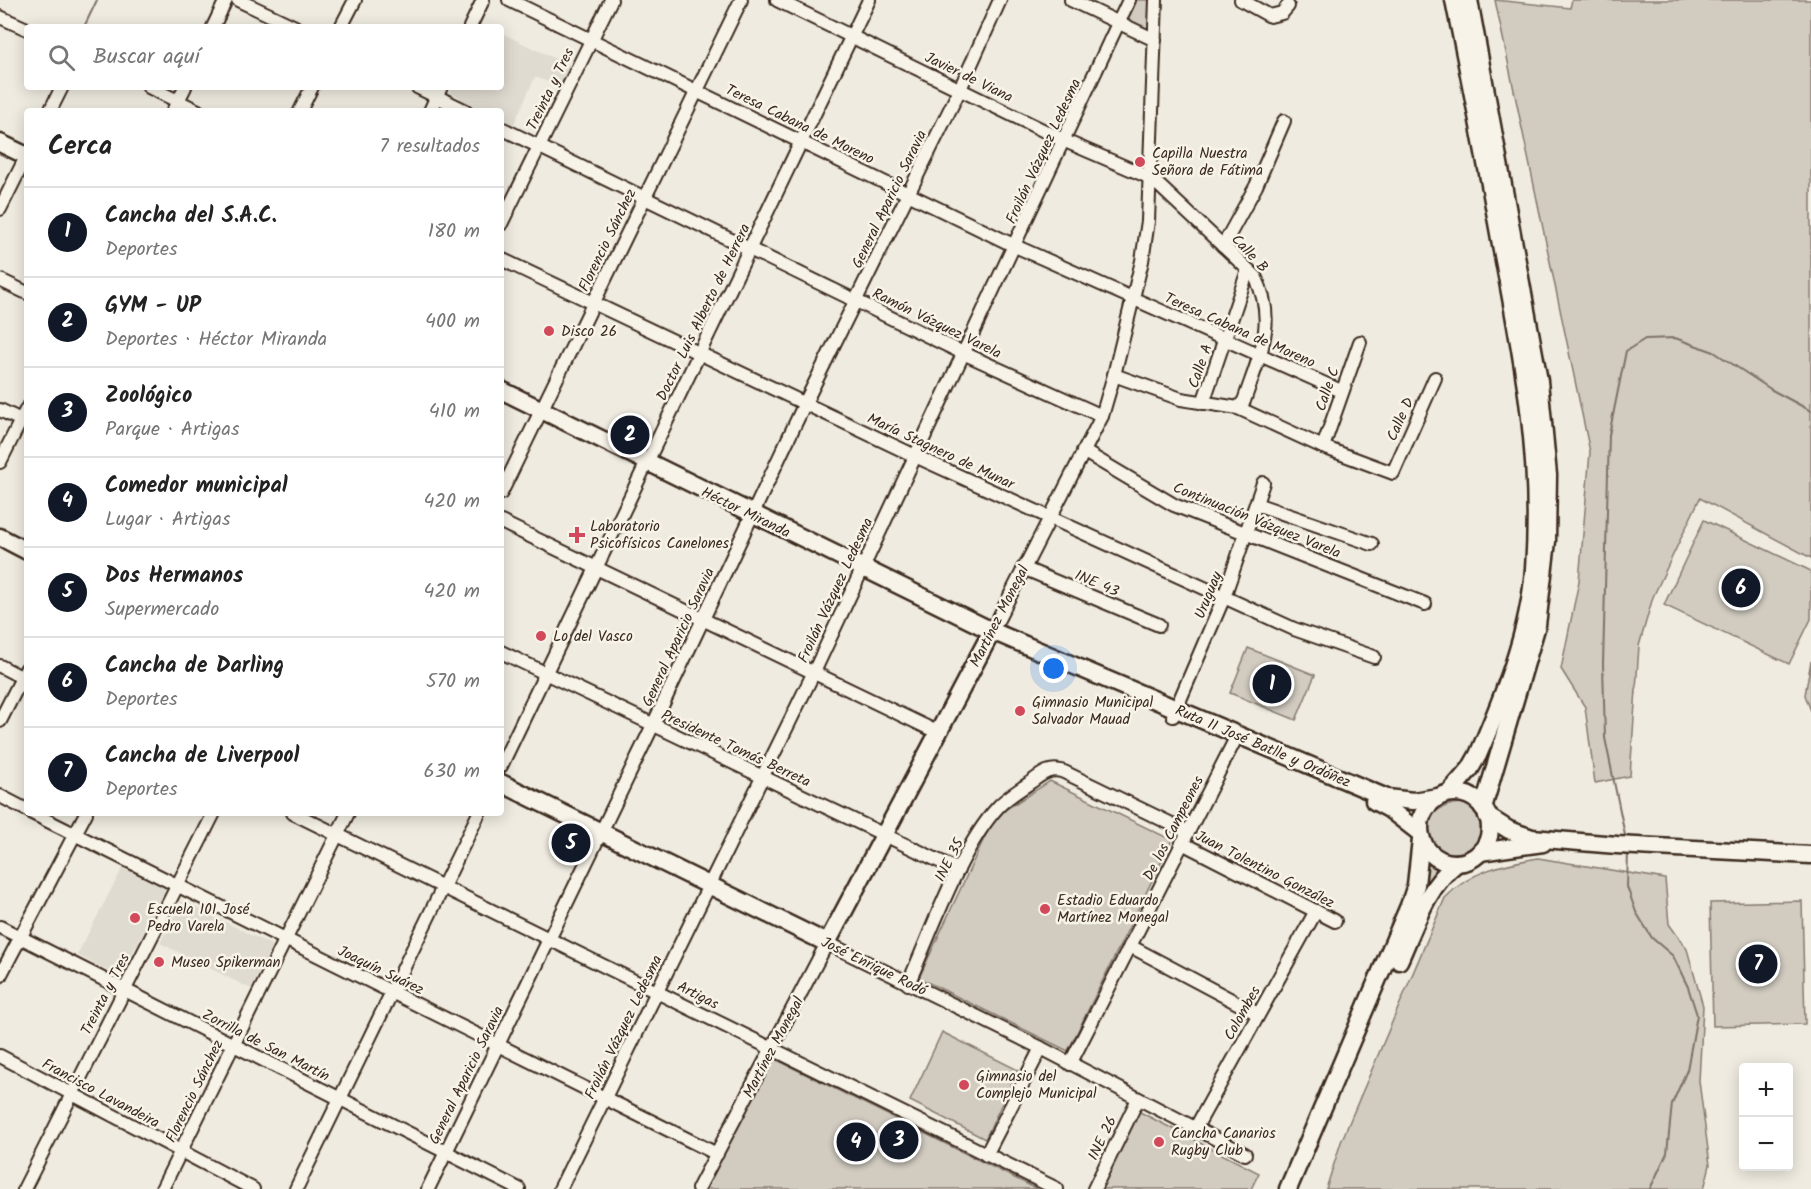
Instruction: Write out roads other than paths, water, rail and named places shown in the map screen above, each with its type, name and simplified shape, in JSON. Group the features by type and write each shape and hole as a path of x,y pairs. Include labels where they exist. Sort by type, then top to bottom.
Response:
{"highway":[{"path":"1288,1189 1409,906 1416,885 1422,816 1431,802 1443,795 1470,769 1478,755 1516,655 1533,571 1536,476 1533,429 1524,367 1454,0"},
{"path":"1300,1189 1417,920 1438,881 1457,863 1474,857 1480,852 1489,835 1485,812 1537,626 1547,541 1548,474 1539,381 1469,0"},
{"path":"0,143 24,155"},
{"name":"Héctor Miranda","path":"504,392 991,634"},
{"path":"0,537 24,549"},
{"name":"Ruta 11 José Batlle y Ordóñez","path":"991,634 1028,644 1174,712 1387,798 1413,801 1443,795"},
{"name":"Martínez Monegal","path":"827,943 991,634"},
{"name":"Ruta 11 José Batlle y Ordóñez","path":"1236,738 1378,802 1421,836"},
{"name":"José Enrique Rodó","path":"504,784 827,943"},
{"path":"1443,795 1464,794 1485,812 1519,834 1617,845 1811,855"},
{"path":"1421,836 1435,857 1457,863"},
{"path":"1480,852 1559,840"}],"street":[{"path":"214,24 226,0"},
{"path":"238,0 289,24"},
{"path":"343,24 355,0"},
{"path":"471,24 483,0"},
{"name":"Teresa Cabana de Moreno","path":"509,0 1015,246 1341,391"},
{"name":"Treinta y Tres","path":"504,218 611,0"},
{"name":"Florencio Sánchez","path":"504,487 741,0"},
{"name":"Javier de Viana","path":"777,0 1065,141 1151,178"},
{"name":"Doctor Luis Alberto de Herrera","path":"504,760 869,0"},
{"name":"General Aparicio Saravia","path":"428,1189 653,725 805,403 960,89 1000,0"},
{"path":"1071,0 1155,39"},
{"name":"Froilán Vázquez Ledesma","path":"560,1189 814,672 914,455 1065,141 1117,22 1129,0"},
{"name":"Martínez Monegal","path":"991,634 1101,416 1114,375 1133,299 1148,221 1156,0"},
{"path":"1241,0 1270,16 1282,13 1288,6"},
{"path":"0,17 24,28"},
{"path":"52,108 60,90"},
{"path":"153,90 176,106 184,90"},
{"path":"302,108 310,90"},
{"path":"431,108 439,92 462,108"},
{"path":"1223,246 1256,186 1284,121"},
{"name":"Ramón Vázquez Varela","path":"504,130 963,353 1101,416"},
{"path":"0,210 24,162"},
{"name":"Calle B","path":"1151,178 1248,270 1262,291 1267,330 1244,401 1238,408"},
{"name":"María Stagnero de Munar","path":"504,260 914,455 1294,629 1374,657"},
{"name":"Calle A","path":"1203,404 1248,270"},
{"path":"0,280 24,292"},
{"name":"Calle C","path":"1323,447 1360,342"},
{"path":"1114,375 1181,399 1238,408 1323,447"},
{"name":"Calle D","path":"1323,447 1393,473 1435,378"},
{"path":"0,410 24,422 0,462"},
{"name":"Continuación Vázquez Varela","path":"1083,451 1174,505 1425,604"},
{"name":"Uruguay","path":"1174,712 1224,597 1263,483"},
{"path":"1256,504 1372,544"},
{"path":"504,523 939,733"},
{"name":"INE 43","path":"1023,568 1159,625"},
{"name":"Presidente Tomás Berreta","path":"504,653 957,870"},
{"path":"0,666 24,675"},
{"path":"0,721 24,677"},
{"name":"De los Campeones","path":"1070,1064 1236,738"},
{"name":"Juan Tolentino González","path":"1045,773 1053,769 1064,772 1335,921"},
{"name":"INE 35","path":"908,984 957,870 999,805 1045,773"},
{"path":"0,796 24,808"},
{"name":"Joaquín Suárez","path":"38,816 717,1154"},
{"path":"0,976 84,816"},
{"name":"Treinta y Tres","path":"24,1189 212,816"},
{"name":"Artigas","path":"299,816 1057,1189"},
{"name":"Florencio Sánchez","path":"162,1189 346,816"},
{"path":"296,1189 478,816"},
{"name":"Colombes","path":"1196,1129 1316,911"},
{"name":"Zorrilla de San Martín","path":"0,927 519,1189"},
{"name":"Martínez Monegal","path":"698,1189 827,943"},
{"name":"José Enrique Rodó","path":"827,943 1041,1048 1245,1154"},
{"path":"1130,946 1258,1014"},
{"path":"986,1155 1041,1048"},
{"name":"Francisco Lavandeira","path":"0,1056 253,1189"},
{"name":"INE 26","path":"1094,1189 1138,1100"}],"waterway":[{"path":"85,24 97,0"},
{"path":"1626,840 1605,738 1603,664 1609,435 1626,351 1645,339 1675,338 1714,352 1772,390 1811,411"},
{"path":"1628,851 1627,887 1636,912 1652,938 1673,956 1688,987 1697,1015 1687,1070 1672,1104 1667,1153 1650,1189"}],"place":[{"name":"Capilla Nuestra Señora de Fátima","path":"1140,162"},
{"name":"Disco 26","path":"549,331"},
{"name":"GYM - UP","path":"630,435"},
{"name":"Laboratorio Psicofísicos Canelones","path":"577,535"},
{"name":"Cancha de Darling","path":"1741,588"},
{"name":"Lo del Vasco","path":"541,636"},
{"name":"Cancha del S.A.C.","path":"1272,684"},
{"name":"Gimnasio Municipal Salvador Mauad","path":"1020,711"},
{"name":"Dos Hermanos","path":"571,843"},
{"name":"Estadio Eduardo Martínez Monegal","path":"1045,909"},
{"name":"Escuela 101 José Pedro Varela","path":"135,918"},
{"name":"Museo Spikerman","path":"159,962"},
{"name":"Cancha de Liverpool","path":"1758,964"},
{"name":"Gimnasio del Complejo Municipal","path":"964,1085"},
{"name":"Zoológico","path":"899,1140"},
{"name":"Comedor municipal","path":"856,1142"},
{"name":"Cancha Canarios Rugby Club","path":"1159,1142"}]}
